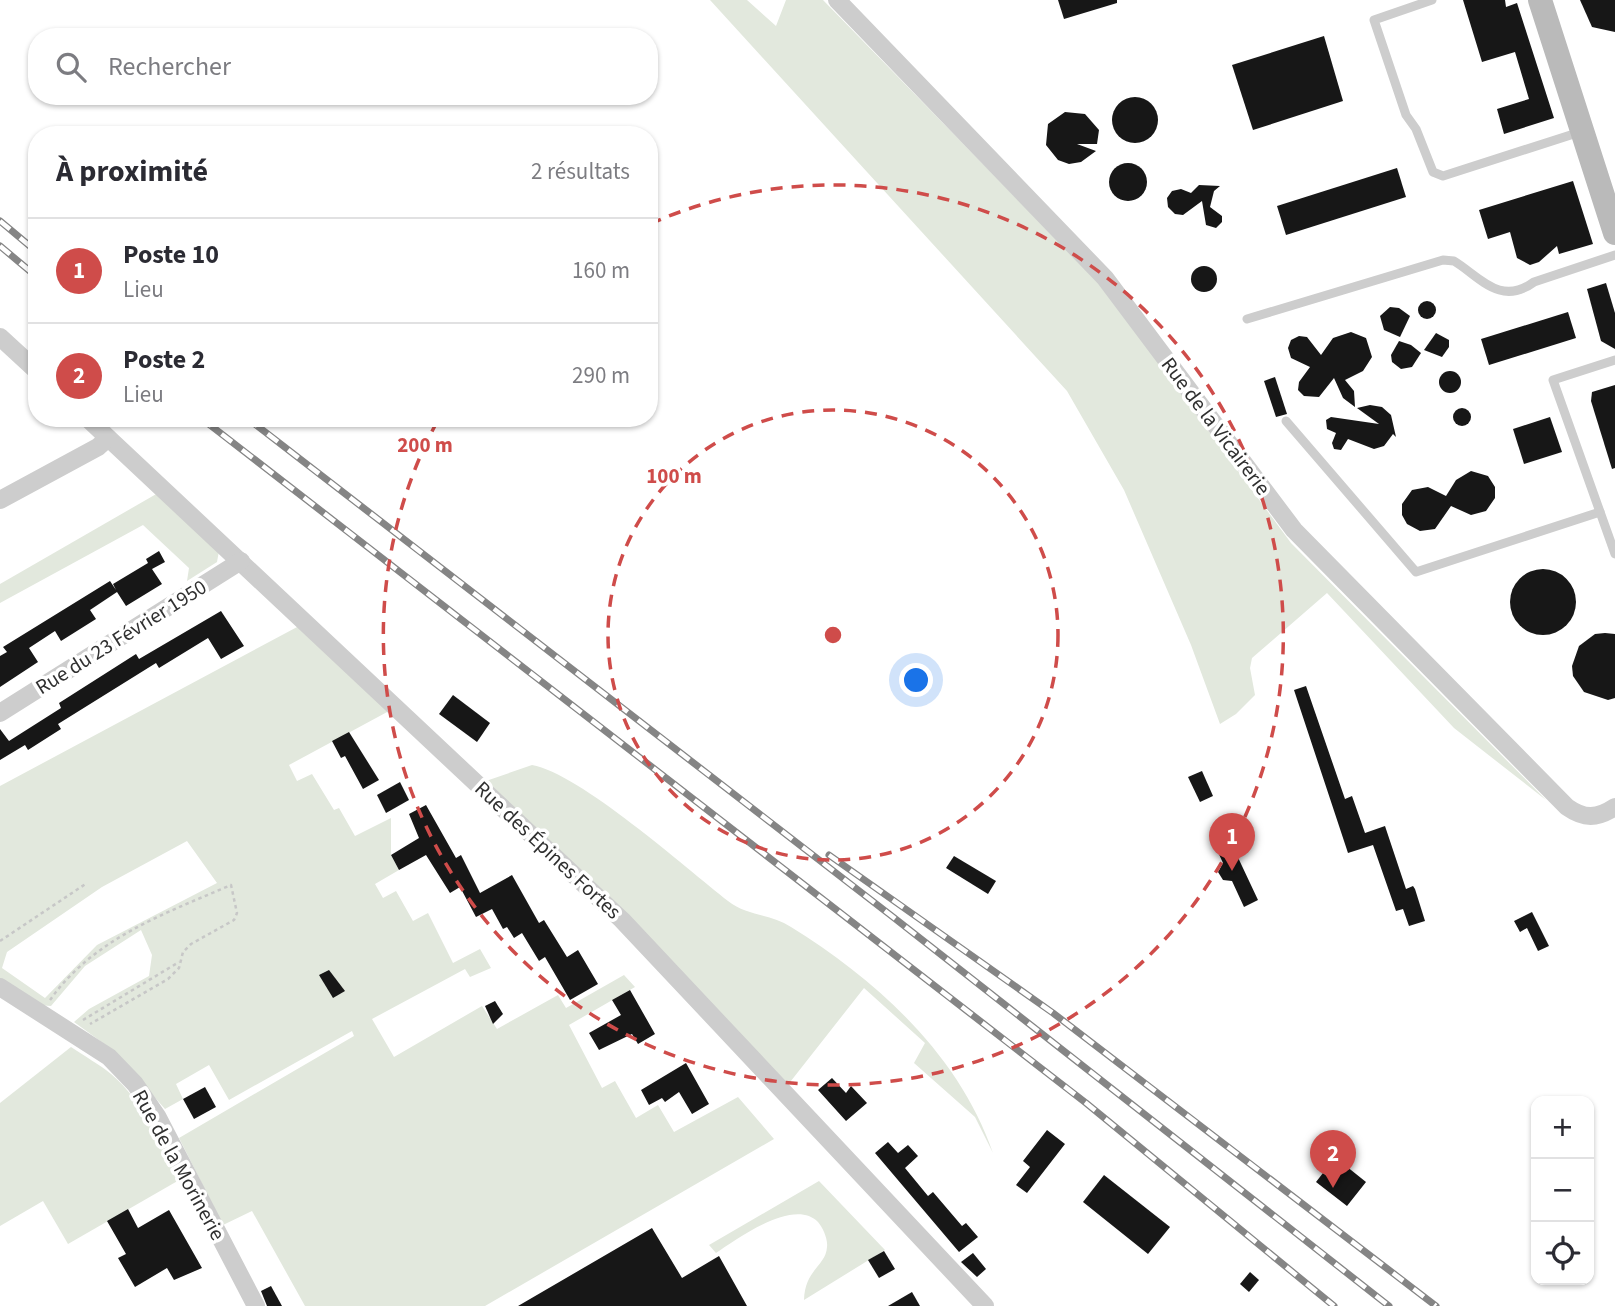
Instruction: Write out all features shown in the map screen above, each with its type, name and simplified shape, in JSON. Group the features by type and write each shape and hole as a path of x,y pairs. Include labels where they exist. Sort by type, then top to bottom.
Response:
{"street":[{"name":"Rue de la Vicairerie","path":"837,0 1104,278 1294,530 1567,807 1585,817 1596,817 1615,807"},
{"path":"1540,0 1615,233"},
{"path":"0,337 28,363"},
{"name":"Rue des Épines Fortes","path":"96,427 622,920 985,1306"},
{"path":"0,500 98,447 108,438"},
{"name":"Rue du 23 Février 1950","path":"0,713 241,561"},
{"name":"Rue de la Morinerie","path":"0,987 108,1057 135,1084 157,1116 256,1306"}],"lane":[{"path":"1432,0 1374,20 1406,115 1416,129 1433,172 1443,176 1582,131"},
{"path":"1247,319 1443,260 1454,261 1472,278 1505,291 1527,287 1615,255"},
{"path":"1615,360 1553,380 1615,554"},
{"path":"1286,421 1416,572 1600,512"}],"path":[{"path":"0,941 87,883"},
{"path":"40,1013 74,971 114,938 231,885 237,913 234,920 191,944 179,961 89,1015 72,1034"},
{"path":"72,1034 168,979 179,968 179,961"}],"shaded area":[{"path":"710,0 747,0 776,26 786,0 823,0 1101,285 1291,543 1546,800 1454,728 1327,593 1252,658 1250,668 1255,695 1236,714 1220,724 1191,645 1124,490 1067,391"},
{"path":"158,493 219,551 217,562 187,581 189,568 143,525 0,603 0,584"},
{"path":"299,626 389,711 289,765 297,781 312,774 334,810 339,808 355,836 391,818 391,855 399,870 375,884 383,898 396,891 413,921 428,913 453,963 480,949 491,968 470,977 465,969 372,1019 394,1057 482,1006 497,1029 558,995 566,1008 624,975 635,987 569,1025 602,1088 615,1081 636,1118 658,1105 674,1132 738,1097 774,1139 485,1306 305,1306 252,1211 223,1225 179,1138 354,1036 352,1031 229,1100 209,1065 176,1084 183,1099 165,1109 114,1051 74,1022 89,1009 149,976 152,955 141,930 85,966 51,1006 38,1005 0,981 0,786","holes":["187,841 217,883 97,945 45,998 2,968 7,952 102,887"]},
{"path":"532,765 577,785 632,824 735,906 791,927 854,971 884,996 937,1053 959,1084 978,1117 993,1153 975,1117 914,1063 925,1043 864,988 787,1086 483,782"},
{"path":"71,1047 111,1074 133,1097 181,1179 68,1244 43,1201 0,1226 0,1103"},
{"path":"819,1181 885,1250 804,1300 808,1281 823,1259 827,1247 822,1227 808,1216 795,1214 766,1223 716,1253 709,1245"}],"building":[{"path":"1058,0 1117,0 1117,3 1064,19"},
{"path":"1463,0 1505,0 1506,7 1517,3 1554,118 1504,134 1497,109 1529,99 1515,52 1482,62"},
{"path":"1580,0 1615,0 1615,32 1592,27"},
{"path":"1324,36 1343,101 1253,130 1232,65"},
{"path":"1135,97 1151,104 1158,120 1151,136 1135,143 1119,136 1112,120 1119,104"},
{"path":"1065,112 1085,114 1099,130 1097,144 1077,144 1096,151 1081,162 1069,164 1058,160 1046,145 1048,124"},
{"path":"1128,163 1141,169 1147,182 1141,195 1128,201 1115,195 1109,182 1115,169"},
{"path":"1397,168 1406,197 1286,235 1277,206"},
{"path":"1573,181 1593,244 1559,254 1557,246 1539,262 1530,265 1517,258 1510,232 1488,239 1479,210"},
{"path":"1199,185 1220,186 1214,191 1210,207 1222,216 1222,222 1216,228 1206,225 1202,201 1183,215 1175,214 1168,207 1167,198 1172,191 1181,189 1191,193"},
{"path":"1204,266 1213,270 1217,279 1213,288 1204,292 1195,288 1191,279 1195,270"},
{"path":"1606,283 1615,313 1615,349 1601,341 1587,289"},
{"path":"1423,301 1431,301 1436,310 1434,317 1423,319 1418,314 1418,306"},
{"path":"1390,307 1399,308 1410,316 1400,337 1384,330 1380,316"},
{"path":"1568,312 1576,338 1489,365 1481,339"},
{"path":"1351,332 1366,338 1372,357 1363,371 1345,380 1354,391 1355,407 1343,398 1334,378 1319,397 1304,396 1298,390 1299,382 1310,367 1291,358 1288,348 1291,340 1299,336 1307,337 1321,355 1333,338"},
{"path":"1436,333 1449,340 1449,347 1442,357 1424,350"},
{"path":"1399,341 1411,345 1421,353 1412,367 1401,369 1392,362 1391,355"},
{"path":"1450,371 1458,374 1461,382 1458,390 1450,393 1442,390 1439,382 1442,374"},
{"path":"1275,377 1287,414 1276,417 1264,381"},
{"path":"1615,385 1615,468 1612,469 1591,401 1592,392"},
{"path":"1370,405 1382,407 1391,415 1396,437 1393,434 1384,446 1374,449 1348,439 1341,450 1334,449 1332,443 1336,433 1327,429 1326,420 1331,417 1379,424 1357,408"},
{"path":"1462,408 1468,411 1471,417 1468,423 1462,426 1456,423 1453,417 1456,411"},
{"path":"1550,417 1562,452 1524,464 1513,429"},
{"path":"1471,471 1488,476 1495,487 1495,498 1486,511 1471,515 1451,506 1435,529 1420,531 1407,524 1402,515 1402,504 1412,490 1428,487 1446,496 1456,480"},
{"path":"159,551 165,562 152,569 162,584 126,606 117,592 90,610 96,619 61,641 55,631 29,648 38,662 0,687 0,656 7,652 3,647 110,581 116,590 113,584 148,563 146,559"},
{"path":"1537,569 1549,569 1561,574 1571,584 1576,602 1574,615 1561,630 1549,635 1537,635 1525,630 1515,620 1510,608 1510,596 1515,584 1525,574"},
{"path":"221,611 244,646 221,659 208,638 159,668 156,663 58,724 61,729 28,750 25,745 0,760 0,729 9,741 61,708 59,703 136,654 139,659"},
{"path":"1595,634 1615,634 1615,698 1608,700 1584,692 1573,676 1572,666 1579,646"},
{"path":"1306,686 1345,799 1352,796 1365,833 1385,826 1406,889 1413,886 1415,889 1425,921 1409,926 1403,909 1396,911 1373,845 1348,853 1294,690"},
{"path":"453,695 490,723 477,742 439,714"},
{"path":"349,732 379,780 363,789 345,756 341,758 332,741"},
{"path":"1202,771 1213,796 1200,802 1188,777"},
{"path":"400,782 409,800 386,813 377,795"},
{"path":"426,805 456,858 461,855 480,893 512,875 539,923 544,920 567,957 578,950 598,984 570,1000 545,957 539,961 522,933 514,938 507,927 503,929 492,909 476,917 460,887 450,893 426,855 399,870 391,855 419,838 409,814"},
{"path":"1226,832 1258,900 1244,907 1232,881 1223,880 1218,872 1223,863 1212,839"},
{"path":"954,856 996,881 988,894 946,868"},
{"path":"1532,912 1549,946 1538,951 1527,928 1520,932 1514,921"},
{"path":"329,970 345,991 333,998 319,975"},
{"path":"630,990 655,1034 638,1044 632,1034 599,1050 589,1033 621,1015 612,1000"},
{"path":"495,1001 503,1014 493,1024 485,1006"},
{"path":"686,1063 709,1104 692,1114 679,1092 665,1102 662,1098 649,1105 641,1090"},
{"path":"832,1078 846,1093 851,1086 867,1103 846,1121 818,1090"},
{"path":"205,1087 216,1107 194,1119 183,1099"},
{"path":"1047,1130 1065,1144 1027,1193 1016,1185 1030,1167 1023,1161"},
{"path":"888,1142 898,1153 908,1145 918,1156 905,1168 928,1196 933,1192 962,1226 966,1223 978,1237 959,1252 875,1153"},
{"path":"1341,1162 1366,1182 1347,1206 1316,1182 1323,1173 1328,1177"},
{"path":"1104,1175 1170,1227 1148,1254 1083,1202"},
{"path":"128,1209 138,1228 169,1210 202,1268 174,1280 167,1268 135,1287 118,1258 126,1254 107,1221"},
{"path":"652,1228 682,1278 719,1256 747,1306 518,1306"},
{"path":"884,1251 895,1269 879,1278 868,1260"},
{"path":"973,1253 986,1269 977,1277 961,1262"},
{"path":"1250,1272 1259,1280 1249,1292 1240,1284"},
{"path":"271,1286 282,1306 267,1306 261,1291"},
{"path":"912,1292 920,1306 888,1306"}],"railway":[{"path":"0,221 28,244"},
{"path":"0,246 28,269"},
{"path":"213,427 1086,1103 1334,1306"},
{"path":"259,427 893,917 1389,1306"},
{"path":"829,855 1053,1013 1436,1306"}],"place":[{"name":"Poste 10","path":"1232,871"},
{"name":"Poste 2","path":"1333,1188"}]}
